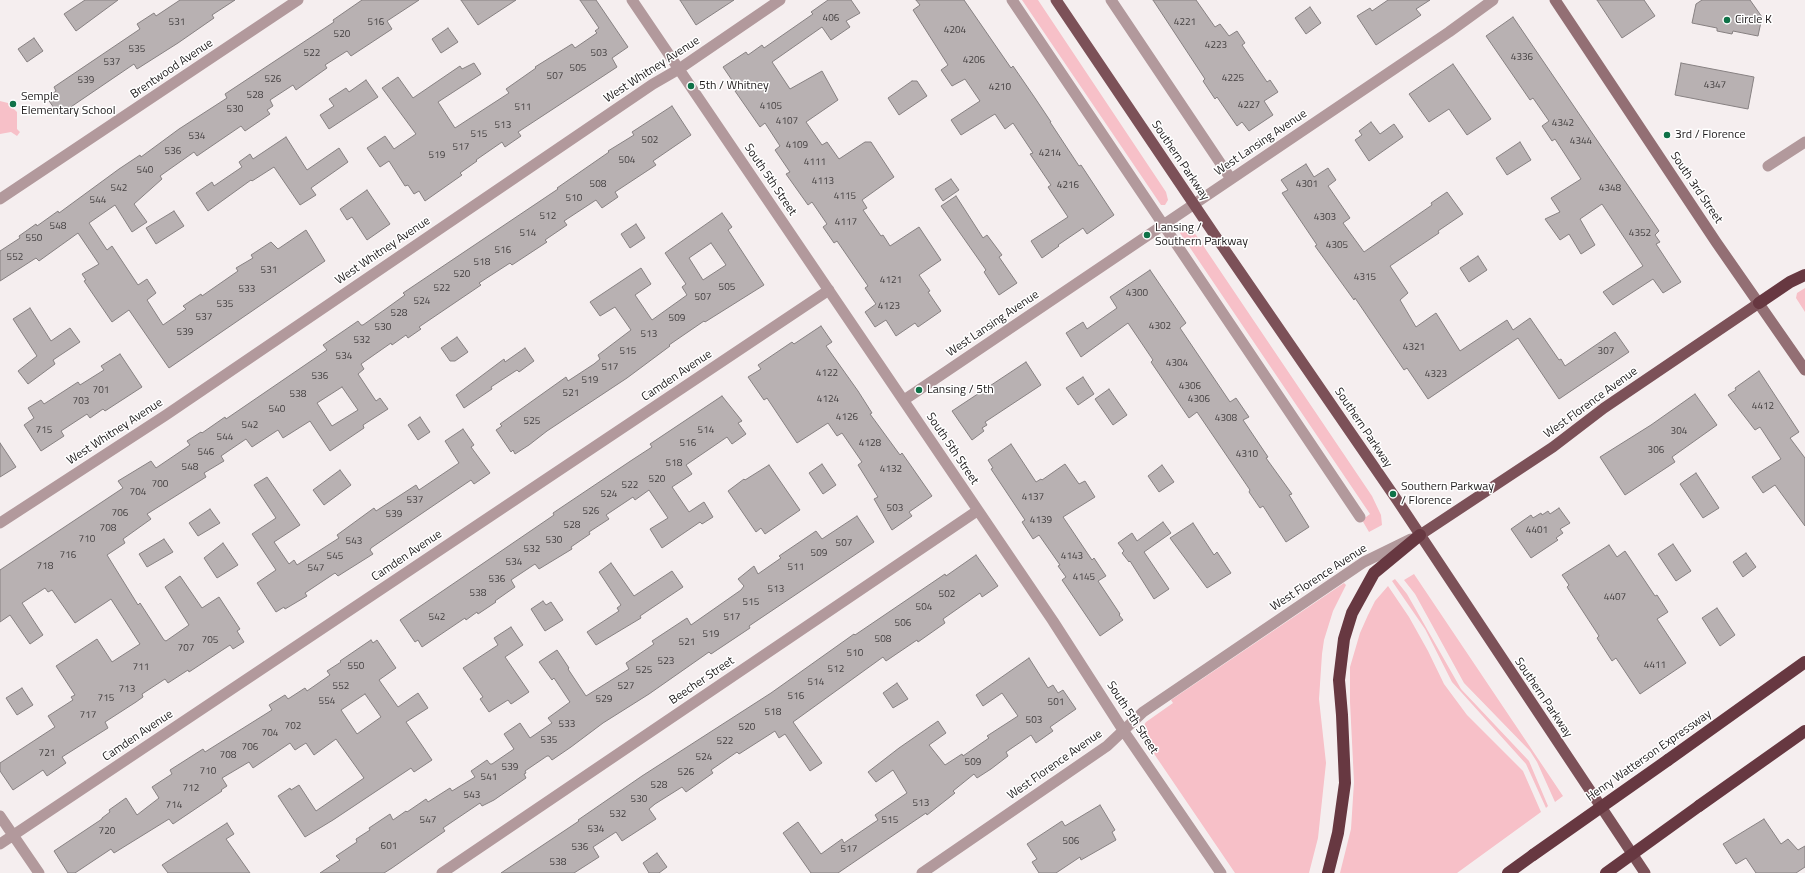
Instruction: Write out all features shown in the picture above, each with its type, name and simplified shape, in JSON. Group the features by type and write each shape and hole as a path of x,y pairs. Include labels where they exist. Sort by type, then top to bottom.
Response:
{"highway":[{"path":"1759,302 1790,282 1805,275"},
{"path":"1328,873 1338,833 1345,783 1342,715 1338,680 1344,639 1352,613 1374,573 1420,535"},
{"name":"Henry Watterson Expressway","path":"1508,873 1805,662"},
{"path":"1606,873 1805,731"}],"main road":[{"name":"Southern Parkway","path":"1056,0 1193,204 1420,535 1645,873"},
{"name":"South 3rd Street","path":"1554,0 1716,242 1805,370"},
{"name":"West Florence Avenue","path":"1420,535 1571,434 1604,408 1759,302"}],"street":[{"name":"Brentwood Avenue","path":"0,199 298,0"},
{"name":"South 5th Street","path":"632,0 1053,621 1123,730 1222,873"},
{"name":"West Whitney Avenue","path":"0,523 166,415 647,88 679,69 780,0"},
{"path":"1012,0 1360,517"},
{"path":"1111,0 1231,179"},
{"name":"West Lansing Avenue","path":"904,400 1449,32 1493,0"},
{"path":"1768,166 1805,142"},
{"name":"Camden Avenue","path":"0,844 829,290"},
{"name":"Beecher Street","path":"442,873 977,511"},
{"name":"West Florence Avenue","path":"922,873 1107,746 1143,712 1364,562 1420,535"},
{"path":"0,816 39,873"}],"shaded area":[{"path":"1022,0 1038,0 1166,192 1168,200 1165,205 1161,205"},
{"path":"0,101 8,103 17,112 17,129 20,132 17,136 11,132 0,134"},
{"path":"1181,226 1189,227 1196,235 1372,496 1381,515 1382,525 1369,532 1362,520 1370,514 1180,233 1178,228"},
{"path":"1805,288 1805,312 1796,298 1797,293"},
{"path":"1414,574 1563,796 1555,802 1537,762 1530,751 1464,683 1415,594 1404,580"},
{"path":"1395,579 1407,594 1461,689 1529,761 1548,806 1546,808 1526,764 1452,682 1425,629 1392,581"},
{"path":"1344,583 1346,585 1333,611 1324,640 1322,654 1319,699 1326,763 1318,838 1309,873 1235,873 1144,739 1142,728 1146,722 1173,703 1171,700"},
{"path":"1388,586 1409,617 1444,684 1467,715 1523,771 1541,812 1457,873 1340,873 1351,829 1354,782 1350,702 1350,667 1360,633 1368,615 1375,601"}],"building":[{"path":"85,0 118,0 76,31 64,14"},
{"path":"180,0 235,0 212,15 214,18 178,43 137,69 134,64 59,115 47,98 56,91 54,87 140,29 137,24 154,13 156,16"},
{"path":"362,0 419,0 387,21 392,29 351,56 347,51 325,65 327,68 296,90 293,85 270,100 273,106 267,110 270,114 245,131 241,126 197,156 194,152 160,176 162,179 134,204 147,222 132,232 115,205 89,223 107,250 112,246 138,285 147,279 156,293 147,300 163,325 186,309 183,306 201,294 202,296 238,271 236,268 253,258 251,255 271,242 278,249 306,230 325,261 169,368 129,310 112,322 84,281 86,280 82,274 99,264 78,233 39,261 36,258 0,281 0,251 20,238 19,236 36,224 37,226 58,211 59,213 119,169 140,155 141,157 179,129 227,98 225,94 334,22 333,20"},
{"path":"461,0 516,0 478,25"},
{"path":"580,0 596,0 628,47 612,58 617,67 518,132 521,136 505,147 502,142 476,160 477,161 460,173 462,175 425,201 419,191 414,194 408,185 405,186 389,161 380,167 367,148 385,136 394,149 416,134 382,88 398,77 413,98 460,66 462,69 474,63 481,74 438,102 455,128 509,93 506,89 536,68 535,67 572,44 575,48 597,33 595,31 599,28"},
{"path":"680,0 734,0 696,25"},
{"path":"828,0 851,0 860,13 846,21 850,27 831,40 822,27 772,62 790,89 822,71 838,100 806,122 822,145 827,142 839,159 865,142 871,142 894,177 862,200 867,208 863,210 881,236 883,235 890,246 919,227 941,260 919,275 941,311 918,327 915,323 896,336 886,320 875,327 865,312 876,304 865,288 868,286 837,241 834,243 823,227 827,224 812,202 808,205 786,174 790,172 775,150 780,146 765,123 760,127 735,91 738,89 723,67 746,52 748,55 762,45 764,48 813,14 811,12"},
{"path":"916,0 964,0 1011,68 1013,66 1079,166 1081,165 1114,215 1087,234 1083,228 1042,258 1031,241 1068,217 1048,187 1051,185 1030,154 1033,153 1013,123 1005,129 995,114 961,135 951,120 980,101 965,79 952,86 941,70 948,65 913,10 920,5"},
{"path":"1153,0 1196,0 1215,27 1220,24 1229,36 1237,31 1245,43 1242,45 1267,82 1270,80 1278,92 1264,101 1273,115 1249,131 1242,122 1237,126 1217,97 1215,99 1203,81 1205,79"},
{"path":"1388,0 1430,0 1416,9 1421,15 1376,45 1357,16 1370,8 1372,11"},
{"path":"1597,0 1644,0 1655,16 1622,38"},
{"name":"Circle K","path":"1702,0 1750,0 1762,17 1758,36 1733,31 1732,34 1717,31 1717,28 1692,23 1696,4"},
{"path":"1310,7 1321,23 1306,34 1295,18"},
{"path":"1513,17 1659,231 1655,235 1660,242 1656,244 1681,282 1663,293 1653,279 1613,305 1603,292 1643,266 1602,204 1580,219 1595,245 1581,254 1569,234 1560,240 1545,219 1560,212 1551,198 1581,179 1555,139 1552,141 1542,126 1549,121 1533,98 1530,100 1486,36"},
{"path":"448,28 458,42 441,53 432,39"},
{"path":"34,38 43,51 27,62 18,49"},
{"path":"1681,63 1754,77 1748,109 1675,95"},
{"path":"1453,64 1491,119 1467,135 1449,109 1429,122 1409,94"},
{"path":"366,80 378,97 329,129 320,115 334,106 329,99 346,88 349,92"},
{"path":"912,81 917,81 927,96 899,115 888,98"},
{"path":"672,106 691,135 653,161 656,165 615,192 618,197 602,208 596,200 564,221 567,225 545,240 547,242 512,265 510,263 479,283 481,285 419,327 421,329 408,338 406,335 392,345 391,343 361,364 364,369 358,374 376,401 380,398 388,409 363,425 364,428 330,451 310,421 283,438 278,430 252,447 246,439 221,456 224,461 204,473 206,477 147,514 151,519 123,539 125,543 107,555 138,605 140,603 164,640 166,641 189,625 165,587 180,576 202,608 219,597 240,629 237,631 244,642 233,649 230,645 189,672 188,670 168,683 165,679 142,694 143,697 105,722 108,728 62,757 66,763 47,776 43,770 13,790 0,771 0,763 55,727 48,716 73,700 71,697 75,695 56,666 97,639 112,662 140,644 111,599 75,623 52,590 48,592 45,588 22,603 43,635 30,644 10,615 0,622 0,570 123,488 118,481 151,461 156,468 190,445 187,441 201,432 202,433 225,417 226,419 327,350 323,345 358,321 361,325 363,325 405,295 403,293 558,189 557,188 609,152 608,151 634,135 632,132","holes":["342,387 358,410 332,426 317,403"]},
{"path":"1371,122 1380,134 1394,124 1403,137 1369,161 1355,140 1362,135 1359,131"},
{"path":"286,137 307,170 339,148 348,162 311,188 316,195 300,205 274,167 252,181 251,180 208,211 196,193 212,182 214,186 242,167 239,162 250,154 253,159"},
{"path":"1520,142 1531,160 1507,175 1496,158"},
{"path":"1306,164 1314,177 1328,168 1336,180 1328,186 1350,218 1343,223 1364,252 1432,205 1431,203 1447,192 1463,214 1438,231 1439,233 1390,266 1408,293 1400,300 1416,327 1436,313 1460,351 1507,320 1513,330 1530,318 1559,360 1561,359 1565,366 1615,332 1629,352 1559,399 1518,338 1428,399 1407,368 1404,370 1355,298 1354,300 1315,246 1317,245 1282,193 1288,190 1281,180"},
{"path":"951,179 959,190 943,201 935,189"},
{"path":"367,190 390,224 367,240 352,217 347,220 340,209"},
{"path":"956,196 983,238 987,235 1002,255 999,257 1017,283 999,295 984,272 986,270 941,206"},
{"path":"174,211 184,226 156,244 146,228"},
{"path":"722,213 732,227 728,230 764,285 705,322 704,321 669,345 670,346 627,378 547,431 529,445 515,454 513,450 511,452 496,430 502,426 500,424 566,377 568,381 594,364 600,359 598,355 631,330 615,307 600,316 590,302 641,268 651,284 635,295 652,320 687,295 682,287 686,284 665,253","holes":["711,243 726,265 703,280 689,258"]},
{"path":"636,224 645,238 630,248 621,234"},
{"path":"1478,256 1487,270 1469,282 1460,268"},
{"path":"1150,270 1186,323 1180,328 1230,402 1236,398 1249,417 1243,420 1268,457 1266,458 1292,494 1289,495 1309,527 1286,542 1263,506 1260,508 1249,492 1250,490 1197,412 1189,418 1151,362 1153,360 1128,323 1081,357 1066,333 1083,322 1087,329 1117,308 1110,297"},
{"path":"30,308 51,341 70,328 80,342 53,360 55,364 28,384 18,371 37,356 13,319"},
{"path":"821,326 832,342 826,346 858,391 872,413 870,414 900,455 902,453 932,496 909,512 912,516 892,530 874,499 878,497 858,465 862,462 842,433 837,436 828,423 797,443 767,398 764,400 748,377 761,369 758,365 792,342 794,344"},
{"path":"457,337 468,352 455,361 450,361 441,348"},
{"path":"525,348 534,361 519,372 517,370 491,387 492,389 464,408 456,395 504,359 505,362"},
{"path":"120,354 142,387 105,411 103,409 90,418 87,414 61,431 64,436 41,451 24,425 34,418 28,408 41,400 44,404 78,382 80,385 104,370 101,366"},
{"path":"1026,362 1041,385 985,422 987,425 982,428 984,431 972,440 952,411"},
{"path":"1759,371 1799,432 1790,438 1805,458 1805,526 1775,485 1763,493 1752,477 1781,459 1760,427 1755,430 1728,395 1736,390 1735,388"},
{"path":"1083,377 1094,394 1078,405 1066,388"},
{"path":"1109,389 1127,415 1113,425 1095,399"},
{"path":"1695,394 1717,425 1672,457 1675,462 1625,495 1600,457 1651,425"},
{"path":"722,396 742,421 738,423 746,434 732,444 727,437 686,465 692,474 672,487 689,512 704,502 713,517 702,524 700,522 662,548 650,529 668,518 649,490 635,500 633,497 606,515 609,519 589,532 590,534 571,547 572,549 539,569 535,564 511,580 515,587 478,614 477,612 466,620 465,618 422,647 418,640 415,642 400,620 554,515 553,513 652,447 650,444"},
{"path":"420,417 430,432 418,440 408,425"},
{"path":"463,429 474,445 471,447 490,473 474,484 471,480 371,548 370,550 373,554 338,576 335,573 305,593 307,596 285,609 284,607 276,612 257,583 276,570 252,534 276,518 254,485 267,477 300,525 274,542 289,564 294,560 297,565 339,538 337,535 374,508 376,511 416,485 419,490 459,463 445,441"},
{"path":"0,443 16,467 0,477"},
{"path":"1011,444 1036,482 1041,479 1042,480 1065,464 1079,484 1085,481 1095,497 1063,517 1092,560 1094,558 1106,576 1098,581 1123,620 1100,636 1062,580 1066,577 1058,566 1060,565 1039,535 1033,539 1022,522 1025,520 991,469 993,468 988,460"},
{"path":"822,464 836,485 823,494 809,473"},
{"path":"769,465 800,510 765,534 761,528 756,532 728,491 744,479 745,480"},
{"path":"1162,465 1174,482 1159,492 1148,476"},
{"path":"340,470 351,485 324,505 313,490"},
{"path":"1696,473 1719,508 1703,518 1680,484"},
{"path":"1559,508 1570,523 1560,529 1563,533 1556,538 1558,540 1531,558 1511,529 1531,515 1533,518 1548,511 1550,514"},
{"path":"210,509 220,523 198,536 189,523"},
{"path":"857,516 874,542 749,626 750,628 711,654 709,652 649,694 603,723 552,760 549,756 547,756 525,771 526,773 524,774 526,778 494,800 482,806 480,803 443,828 445,831 392,868 384,873 320,873 340,860 336,856 357,842 356,839 370,830 369,828 390,814 393,820 426,799 428,802 450,788 452,791 475,777 471,771 487,760 490,764 492,764 514,749 504,734 520,723 530,738 552,723 548,718 570,702 554,678 552,680 539,662 557,650 586,696 629,669 626,663 654,644 652,641 687,618 691,625 741,590 744,586 738,579 754,566 758,574 781,558 779,556 816,531 822,539"},
{"path":"1163,522 1171,533 1144,552 1169,589 1154,599 1130,561 1129,562 1122,553 1124,551 1118,543 1132,533 1137,541"},
{"path":"1193,523 1214,555 1217,552 1231,573 1207,588 1170,538"},
{"path":"164,539 173,552 147,567 139,554"},
{"path":"223,543 238,565 217,578 204,558"},
{"path":"1673,544 1691,571 1676,581 1658,554"},
{"path":"1609,545 1617,557 1625,551 1655,596 1657,595 1668,612 1657,619 1686,663 1640,694 1616,658 1612,661 1597,638 1599,636 1567,587 1569,585 1562,575"},
{"path":"1746,553 1756,567 1743,577 1733,562"},
{"path":"976,555 998,586 982,597 980,593 943,619 945,623 918,642 917,640 886,661 883,657 793,722 822,763 810,771 785,734 779,738 775,731 739,754 737,752 711,770 713,773 686,792 682,787 655,804 649,809 656,819 622,841 616,832 593,847 599,857 574,873 501,873 579,821 578,820 642,776 771,693 854,634 855,635 945,574 946,576"},
{"path":"611,563 634,596 672,571 683,587 640,616 641,618 596,645 587,632 619,611 617,608 621,605 599,572"},
{"path":"543,601 546,605 551,602 563,620 545,631 531,609"},
{"path":"1717,608 1735,635 1720,646 1702,618"},
{"path":"511,627 523,645 505,657 529,692 511,704 508,700 489,712 480,699 483,697 463,668 498,645 494,638"},
{"path":"371,640 373,643 377,640 396,668 379,680 398,707 418,693 428,708 406,722 432,760 414,772 411,768 305,837 278,796 290,788 291,790 299,785 316,811 364,778 336,739 314,755 306,743 295,750 290,743 253,768 249,762 222,778 227,786 221,790 222,791 173,824 169,819 114,853 111,849 75,873 68,873 54,851 102,819 110,812 109,810 126,798 137,815 159,798 152,787 172,774 170,770 203,749 205,752 272,710 269,705 285,695 288,699 305,688 307,691 330,675 327,671 341,662 340,661","holes":["365,694 381,717 357,734 341,710"]},
{"path":"1029,658 1048,688 1053,685 1058,693 1063,690 1076,709 1050,727 1053,731 1036,743 1031,735 1006,752 1008,756 991,769 977,778 974,774 953,791 955,793 927,815 926,813 838,873 811,873 783,833 798,822 821,854 842,839 844,843 878,820 875,815 907,793 893,770 876,782 868,772 938,721 946,733 929,745 945,765 962,754 963,756 989,738 987,736 1018,716 1002,693 983,706 976,695"},
{"path":"897,683 908,699 893,708 883,693"},
{"path":"22,688 33,705 17,715 6,698"},
{"path":"1100,805 1115,830 1112,832 1116,840 1081,860 1080,857 1056,873 1039,873 1032,862 1037,859 1027,844 1062,821 1065,826"},
{"path":"1764,819 1781,844 1788,839 1798,850 1805,846 1805,867 1796,873 1756,873 1746,858 1736,864 1723,844"},
{"path":"227,823 234,834 226,839 250,873 168,873 162,865"},
{"path":"657,853 667,867 659,873 649,873 643,863"}],"place":[{"name":"Circle K","path":"1727,20"},
{"name":"5th / Whitney","path":"691,86"},
{"name":"Semple Elementary School","path":"13,104"},
{"name":"3rd / Florence","path":"1667,135"},
{"name":"Lansing / Southern Parkway","path":"1147,235"},
{"name":"Lansing / 5th","path":"919,390"},
{"name":"Southern Parkway / Florence","path":"1393,494"}]}
